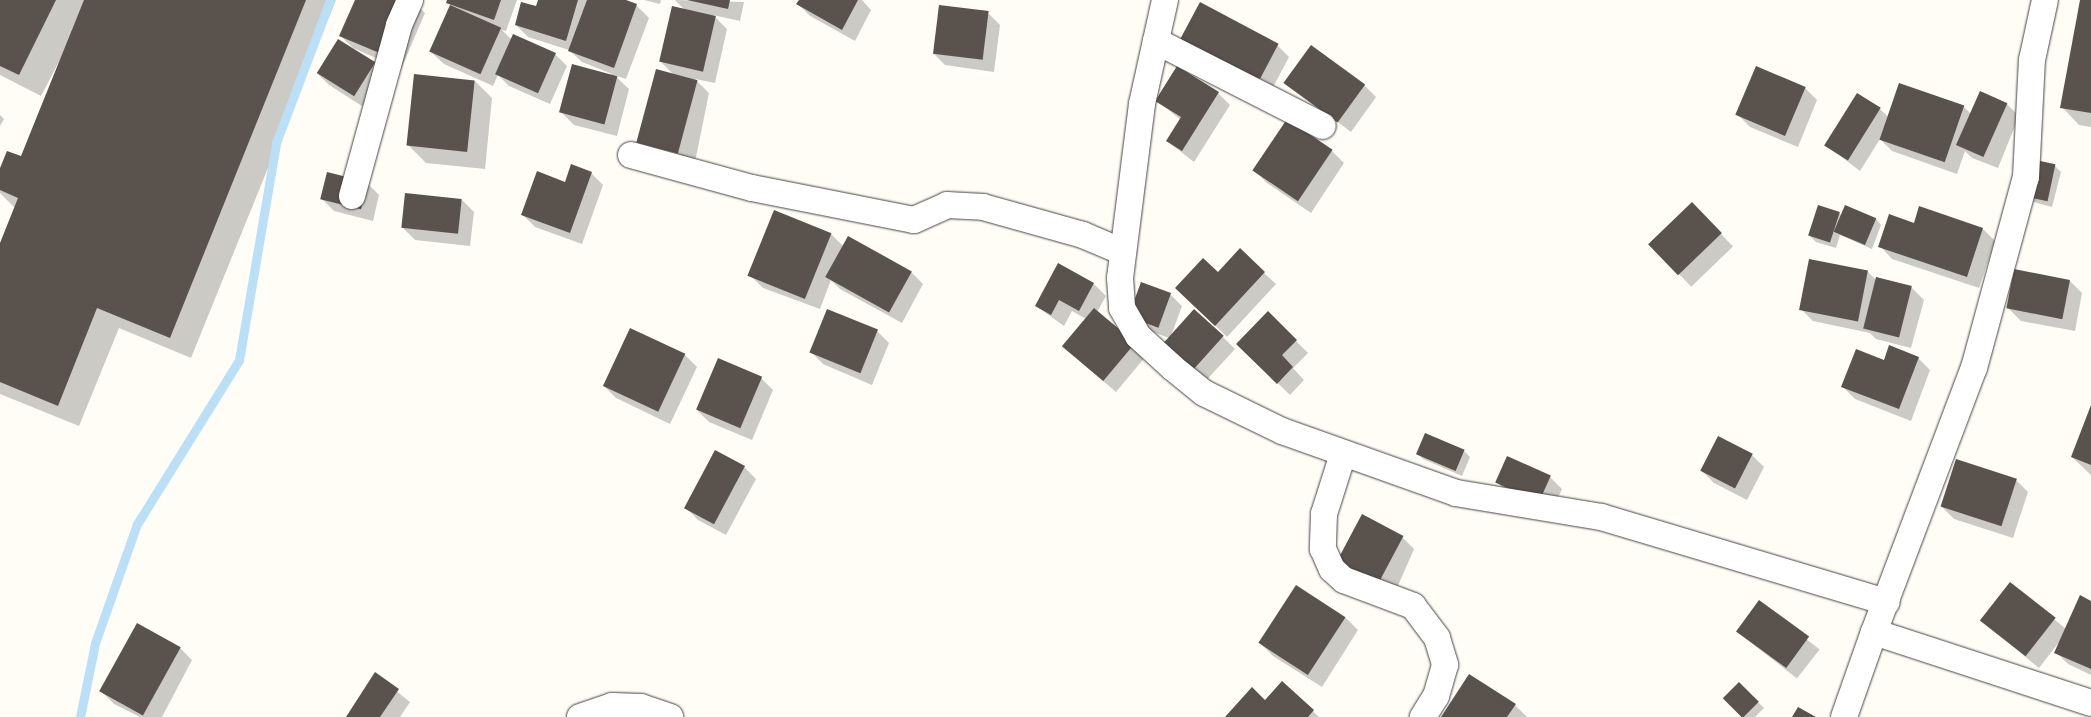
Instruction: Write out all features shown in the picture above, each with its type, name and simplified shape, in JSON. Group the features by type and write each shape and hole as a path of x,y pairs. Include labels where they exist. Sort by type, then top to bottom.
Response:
{"street":[{"path":"352,196 399,25 410,0"},
{"path":"1165,0 1142,104 1120,278 1122,308 1138,336 1204,393 1282,431 1342,454 1456,493 1601,517 1887,602"},
{"path":"1844,717 1874,632 1887,602 1974,368 2026,177 2032,60 2045,0"},
{"path":"1156,41 1323,126"},
{"path":"631,154 752,188 914,220 947,205 983,207 1083,236 1123,252"},
{"path":"1342,454 1324,514 1323,549 1332,569 1344,580 1413,606 1437,638 1445,665 1436,696 1423,717"},
{"path":"1874,632 2091,702"},
{"path":"580,717 612,706 641,707 670,717"}],"building":[{"path":"0,0 56,0 19,75 0,66"},
{"path":"84,0 306,0 170,338 97,308 58,406 0,382 0,243 18,198 0,190 0,168 7,151 21,156"},
{"path":"355,0 413,0 389,57 339,36"},
{"path":"447,0 501,0 494,20 446,3"},
{"path":"538,0 578,0 566,41 515,25 521,2 536,6"},
{"path":"587,0 626,0 637,4 614,68 568,51"},
{"path":"687,0 730,0 728,9"},
{"path":"799,0 858,0 842,30 796,4"},
{"path":"2080,0 2091,0 2091,113 2060,108"},
{"path":"1200,2 1279,44 1258,83 1179,41"},
{"path":"450,5 501,28 480,74 429,52"},
{"path":"939,5 989,11 983,60 933,54"},
{"path":"672,6 716,16 703,72 659,62"},
{"path":"513,34 556,53 538,93 495,74"},
{"path":"338,39 375,62 354,96 317,73"},
{"path":"1311,45 1365,84 1338,122 1283,83"},
{"path":"572,64 617,76 604,124 559,112"},
{"path":"1177,66 1219,92 1182,151 1166,141 1181,117 1155,101"},
{"path":"1756,66 1806,87 1785,136 1735,115"},
{"path":"656,69 698,80 678,154 636,142"},
{"path":"414,74 475,80 467,152 406,146"},
{"path":"1899,83 1964,105 1945,162 1879,140"},
{"path":"1980,91 2007,103 1983,157 1956,145"},
{"path":"1857,93 1881,108 1848,160 1824,146"},
{"path":"1287,119 1333,150 1298,201 1252,170"},
{"path":"2031,159 2055,164 2048,201 2023,196"},
{"path":"571,164 592,172 570,233 521,215 537,171 565,182"},
{"path":"327,172 368,182 361,209 320,199"},
{"path":"405,193 462,199 458,234 401,228"},
{"path":"1692,202 1722,233 1678,275 1648,244"},
{"path":"1818,205 1840,212 1830,243 1808,235"},
{"path":"1845,205 1876,218 1865,245 1834,232"},
{"path":"1919,206 1983,228 1967,277 1878,247 1889,214 1914,223"},
{"path":"774,210 831,233 805,299 747,276"},
{"path":"848,236 912,271 889,312 825,277"},
{"path":"1240,248 1265,272 1215,326 1175,288 1203,258 1218,272"},
{"path":"1809,259 1868,270 1858,321 1799,310"},
{"path":"1058,263 1094,283 1079,311 1059,300 1051,315 1035,306"},
{"path":"2014,269 2070,280 2062,319 2006,308"},
{"path":"1876,277 1912,286 1899,337 1863,328"},
{"path":"1141,282 1171,293 1158,328 1128,317"},
{"path":"1094,308 1135,343 1103,381 1062,346"},
{"path":"827,309 878,330 860,373 809,353"},
{"path":"1194,309 1224,336 1188,376 1158,349"},
{"path":"1268,311 1297,340 1282,355 1293,367 1277,384 1236,344"},
{"path":"630,328 685,354 658,412 603,386"},
{"path":"1889,345 1919,357 1899,409 1841,387 1856,349 1884,360"},
{"path":"718,358 762,377 740,428 696,410"},
{"path":"2091,405 2091,465 2071,457"},
{"path":"1425,433 1465,450 1456,471 1416,454"},
{"path":"1718,436 1753,454 1735,488 1700,471"},
{"path":"715,450 745,466 714,524 684,508"},
{"path":"1507,456 1551,476 1539,502 1495,482"},
{"path":"1956,459 2017,479 2001,526 1941,507"},
{"path":"1362,514 1403,536 1377,586 1336,563"},
{"path":"2010,582 2056,618 2026,656 1980,621"},
{"path":"1296,585 1345,617 1308,675 1258,643"},
{"path":"2080,595 2091,601 2091,669 2054,653"},
{"path":"1759,600 1809,636 1786,668 1736,632"},
{"path":"137,623 181,647 143,715 99,691"},
{"path":"375,672 399,689 380,717 346,717"},
{"path":"1469,674 1516,704 1507,717 1441,717"},
{"path":"1282,681 1314,710 1308,717 1225,717 1252,687 1265,700"},
{"path":"1739,682 1759,702 1741,717 1723,698"},
{"path":"1798,707 1816,717 1792,717"}],"waterway":[{"path":"80,717 95,643 137,524 239,360 276,143 330,0"}]}
